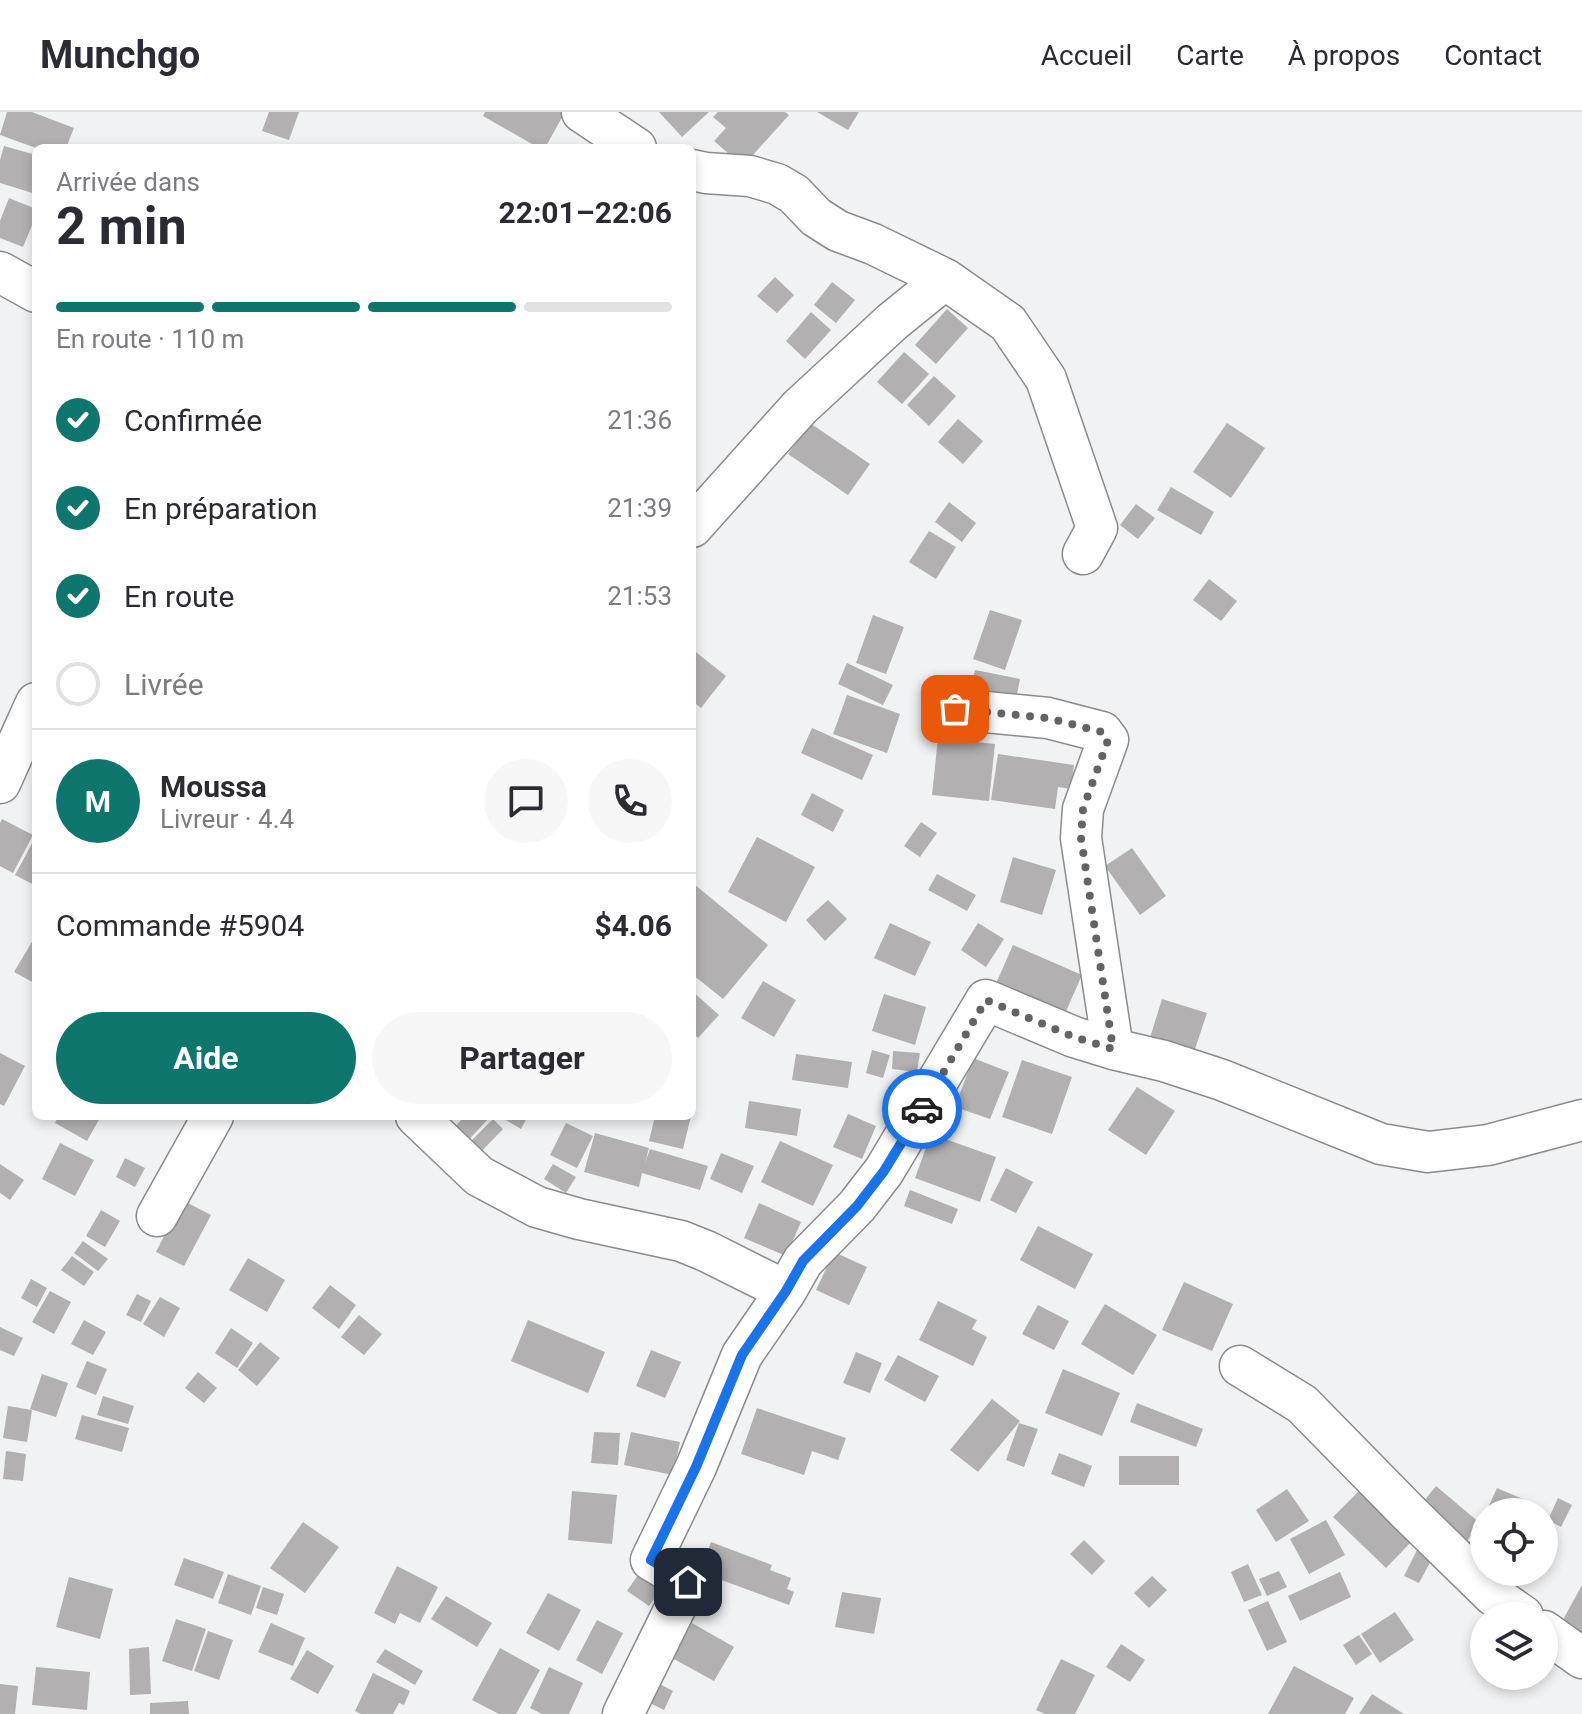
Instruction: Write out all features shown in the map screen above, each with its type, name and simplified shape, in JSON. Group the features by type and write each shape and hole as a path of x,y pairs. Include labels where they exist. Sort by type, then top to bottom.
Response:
{"street":[{"path":"582,112 635,134"},
{"path":"696,171 750,176 777,184 794,194 816,217 838,231 873,244 945,279 1008,323 1046,379 1097,528 1083,554"},
{"path":"0,272 32,290"},
{"path":"696,523 800,407 892,322 945,279"},
{"path":"955,709 1048,718 1102,732 1108,740 1083,809 1081,838 1113,1049"},
{"path":"0,783 32,712"},
{"path":"623,1714 688,1582 651,1560 696,1467 742,1355 803,1261 857,1206 884,1171 986,1000 1074,1037 1222,1080 1381,1144 1428,1152 1488,1145 1582,1120"},
{"path":"157,1216 211,1120"},
{"path":"420,1120 479,1176 537,1207 681,1241 786,1291"},
{"path":"1240,1366 1302,1404 1407,1511 1503,1602"},
{"path":"1558,1641 1582,1658"}],"building":[{"path":"7,112 32,112 74,128 68,144 32,144 32,147 0,135"},
{"path":"269,112 299,112 289,140 262,131"},
{"path":"485,112 565,112 547,144 532,144 483,116"},
{"path":"659,112 709,112 682,137"},
{"path":"718,112 785,112 789,115 743,166 714,141 726,128 713,117"},
{"path":"817,112 859,112 848,130"},
{"path":"4,146 32,154 32,193 0,183 0,160"},
{"path":"9,198 32,207 32,226 23,247 0,238 0,221"},
{"path":"775,277 794,295 777,313 757,296"},
{"path":"832,282 855,300 836,323 814,305"},
{"path":"947,309 968,328 936,364 915,345"},
{"path":"811,312 831,330 805,359 786,341"},
{"path":"904,352 929,374 902,404 877,382"},
{"path":"934,376 956,396 929,426 907,405"},
{"path":"958,419 983,441 963,464 938,442"},
{"path":"810,423 870,464 848,495 788,454"},
{"path":"1227,423 1265,448 1231,498 1193,472"},
{"path":"1171,487 1214,512 1201,535 1157,510"},
{"path":"949,502 976,523 962,542 935,522"},
{"path":"1136,504 1155,518 1138,539 1120,525"},
{"path":"929,531 956,547 936,579 909,562"},
{"path":"1209,579 1237,601 1221,621 1193,600"},
{"path":"990,610 1022,620 1005,670 973,659"},
{"path":"873,615 904,627 886,674 856,663"},
{"path":"696,652 726,676 701,708 696,704"},
{"path":"847,663 893,685 883,705 838,684"},
{"path":"975,670 1020,679 1015,704 969,695"},
{"path":"847,695 900,714 887,753 833,734"},
{"path":"812,728 873,755 862,780 801,753"},
{"path":"938,738 995,744 989,801 932,795"},
{"path":"998,754 1074,765 1071,789 1058,787 1055,809 991,800"},
{"path":"812,793 844,810 833,832 801,815"},
{"path":"2,819 32,834 13,873 0,866"},
{"path":"921,822 937,833 920,857 904,846"},
{"path":"757,837 815,867 786,922 728,892"},
{"path":"32,843 32,884 15,875"},
{"path":"1132,848 1166,896 1140,915 1105,866"},
{"path":"1013,857 1056,870 1042,915 1000,902"},
{"path":"937,874 976,895 967,911 928,890"},
{"path":"696,886 768,945 723,999 696,977"},
{"path":"828,900 847,919 825,941 806,920"},
{"path":"890,923 931,942 915,976 874,958"},
{"path":"978,923 1004,939 986,967 961,950"},
{"path":"32,942 32,982 14,972"},
{"path":"1013,945 1082,975 1063,1018 994,988"},
{"path":"763,981 796,1000 774,1037 741,1018"},
{"path":"884,994 926,1007 915,1045 872,1031"},
{"path":"696,995 719,1015 698,1038 696,1036"},
{"path":"1162,999 1207,1013 1194,1052 1150,1038"},
{"path":"872,1050 890,1055 883,1078 866,1073"},
{"path":"893,1051 920,1053 917,1072 892,1069"},
{"path":"0,1053 25,1066 4,1106 0,1104"},
{"path":"796,1054 852,1062 848,1088 792,1080"},
{"path":"973,1058 1009,1072 990,1119 955,1107"},
{"path":"1022,1060 1072,1077 1052,1134 1002,1117"},
{"path":"1137,1087 1175,1111 1146,1155 1108,1130"},
{"path":"749,1101 801,1109 797,1136 745,1128"},
{"path":"848,1114 876,1126 862,1159 833,1147"},
{"path":"57,1120 99,1120 87,1141 55,1123"},
{"path":"461,1120 487,1120 461,1148 447,1135"},
{"path":"492,1120 503,1129 475,1158 465,1147"},
{"path":"506,1120 526,1120 521,1129"},
{"path":"654,1120 690,1120 683,1149 649,1141"},
{"path":"566,1123 593,1136 577,1168 550,1155"},
{"path":"595,1133 649,1148 645,1163 650,1149 708,1166 700,1190 642,1173 639,1187 584,1172"},
{"path":"931,1134 996,1157 980,1202 915,1178"},
{"path":"780,1141 833,1165 813,1206 761,1182"},
{"path":"60,1143 94,1160 75,1196 42,1179"},
{"path":"721,1153 754,1166 742,1193 710,1179"},
{"path":"125,1158 145,1168 135,1187 116,1177"},
{"path":"0,1164 24,1180 10,1200 0,1193"},
{"path":"553,1164 576,1177 566,1193 544,1179"},
{"path":"1006,1168 1033,1182 1016,1213 990,1200"},
{"path":"910,1190 958,1209 952,1224 904,1206"},
{"path":"182,1200 211,1215 184,1266 156,1252"},
{"path":"759,1203 801,1222 786,1256 744,1238"},
{"path":"101,1210 120,1221 105,1247 86,1236"},
{"path":"1038,1226 1093,1254 1075,1289 1020,1260"},
{"path":"83,1241 108,1259 98,1271 74,1253"},
{"path":"834,1252 867,1267 849,1305 816,1290"},
{"path":"72,1256 94,1272 84,1286 61,1270"},
{"path":"248,1258 285,1280 267,1312 229,1290"},
{"path":"31,1279 47,1288 37,1307 21,1298"},
{"path":"1184,1282 1233,1304 1212,1351 1162,1330"},
{"path":"330,1285 356,1305 339,1329 312,1308"},
{"path":"50,1291 71,1302 54,1334 32,1322"},
{"path":"137,1294 151,1301 141,1322 126,1315"},
{"path":"160,1297 180,1308 164,1337 143,1324"},
{"path":"938,1301 977,1320 972,1329 987,1337 973,1366 919,1340"},
{"path":"1105,1304 1157,1335 1133,1375 1081,1344"},
{"path":"1038,1305 1069,1321 1054,1350 1022,1334"},
{"path":"359,1315 382,1334 364,1355 341,1337"},
{"path":"84,1320 106,1332 93,1355 71,1344"},
{"path":"528,1320 605,1352 588,1393 511,1361"},
{"path":"0,1327 23,1338 14,1356 0,1350"},
{"path":"231,1328 253,1343 237,1368 215,1353"},
{"path":"260,1342 280,1358 257,1386 238,1370"},
{"path":"651,1350 681,1362 665,1398 636,1386"},
{"path":"856,1352 882,1363 870,1393 843,1383"},
{"path":"898,1355 939,1376 925,1402 884,1380"},
{"path":"87,1361 107,1369 96,1395 76,1387"},
{"path":"1063,1369 1120,1393 1102,1436 1045,1413"},
{"path":"198,1372 217,1388 204,1403 185,1388"},
{"path":"42,1374 68,1383 56,1417 30,1409"},
{"path":"103,1396 134,1406 128,1424 97,1415"},
{"path":"992,1399 1020,1421 978,1472 950,1450"},
{"path":"1137,1403 1203,1429 1196,1447 1130,1422"},
{"path":"8,1406 32,1410 27,1442 3,1438"},
{"path":"757,1408 846,1438 838,1460 812,1451 804,1475 741,1454"},
{"path":"82,1415 129,1428 122,1452 75,1439"},
{"path":"1019,1423 1038,1429 1024,1467 1006,1460"},
{"path":"594,1432 620,1433 618,1465 591,1463"},
{"path":"631,1432 680,1442 673,1475 624,1465"},
{"path":"6,1451 26,1454 23,1481 3,1479"},
{"path":"1059,1453 1092,1466 1084,1487 1051,1474"},
{"path":"1119,1456 1179,1456 1179,1485 1119,1485"},
{"path":"1436,1486 1470,1515 1470,1537 1464,1544 1419,1507"},
{"path":"1362,1488 1415,1538 1386,1568 1333,1517"},
{"path":"1497,1488 1520,1498 1492,1498"},
{"path":"1287,1489 1309,1521 1276,1542 1256,1510"},
{"path":"572,1491 617,1495 612,1544 568,1540"},
{"path":"1558,1498 1572,1505 1561,1527 1558,1525"},
{"path":"1326,1520 1345,1555 1309,1574 1290,1539"},
{"path":"303,1522 339,1547 305,1593 270,1568"},
{"path":"1084,1540 1105,1561 1092,1575 1070,1554"},
{"path":"711,1542 772,1565 770,1570 791,1578 787,1589 794,1592 789,1605 700,1572"},
{"path":"1418,1548 1434,1555 1419,1583 1404,1576"},
{"path":"184,1558 224,1572 213,1599 174,1585"},
{"path":"1248,1564 1262,1595 1244,1602 1231,1572"},
{"path":"397,1566 438,1587 420,1623 400,1613 395,1624 374,1613"},
{"path":"642,1569 664,1585 649,1606 627,1591"},
{"path":"1279,1571 1287,1587 1267,1596 1259,1579"},
{"path":"1340,1572 1351,1597 1300,1621 1288,1596"},
{"path":"228,1574 261,1586 251,1615 218,1603"},
{"path":"1152,1576 1167,1590 1149,1608 1134,1593"},
{"path":"69,1577 113,1589 100,1639 56,1627"},
{"path":"1582,1585 1582,1639 1559,1627"},
{"path":"263,1587 284,1594 277,1615 256,1608"},
{"path":"842,1592 881,1598 874,1634 835,1627"},
{"path":"548,1593 581,1610 559,1651 526,1633"},
{"path":"446,1596 492,1623 477,1647 431,1619"},
{"path":"1268,1601 1287,1642 1267,1651 1248,1610"},
{"path":"1395,1612 1414,1640 1380,1663 1361,1634"},
{"path":"176,1619 206,1629 192,1671 162,1661"},
{"path":"597,1620 623,1633 602,1674 576,1660"},
{"path":"271,1623 305,1638 293,1666 258,1652"},
{"path":"692,1623 734,1647 714,1681 672,1658"},
{"path":"208,1631 233,1640 219,1680 194,1671"},
{"path":"1359,1635 1372,1654 1356,1665 1343,1645"},
{"path":"1121,1644 1145,1660 1130,1682 1106,1667"},
{"path":"149,1647 151,1694 130,1695 129,1649"},
{"path":"500,1648 540,1670 516,1714 499,1714 472,1700"},
{"path":"385,1649 423,1671 415,1685 376,1662"},
{"path":"307,1650 334,1666 318,1694 290,1679"},
{"path":"1061,1659 1095,1675 1075,1714 1045,1714 1036,1710"},
{"path":"1294,1666 1354,1698 1345,1714 1268,1714"},
{"path":"36,1667 90,1672 87,1710 32,1705"},
{"path":"549,1667 583,1683 569,1714 542,1714 530,1708"},
{"path":"373,1673 410,1691 404,1705 399,1703 393,1714 361,1714 355,1711"},
{"path":"656,1682 673,1691 664,1710 646,1701"},
{"path":"0,1684 18,1686 15,1714 0,1714"},
{"path":"1372,1694 1404,1714 1359,1714"},
{"path":"188,1701 189,1714 150,1714 150,1703"}],"way so far":[{"path":"922,1109 986,1000 1074,1037 1113,1049 1081,838 1083,809 1108,740 1102,732 1048,718 955,709"}],"route":[{"path":"688,1582 651,1560 696,1467 732,1375 803,1261 857,1206 884,1171 922,1109"}]}
